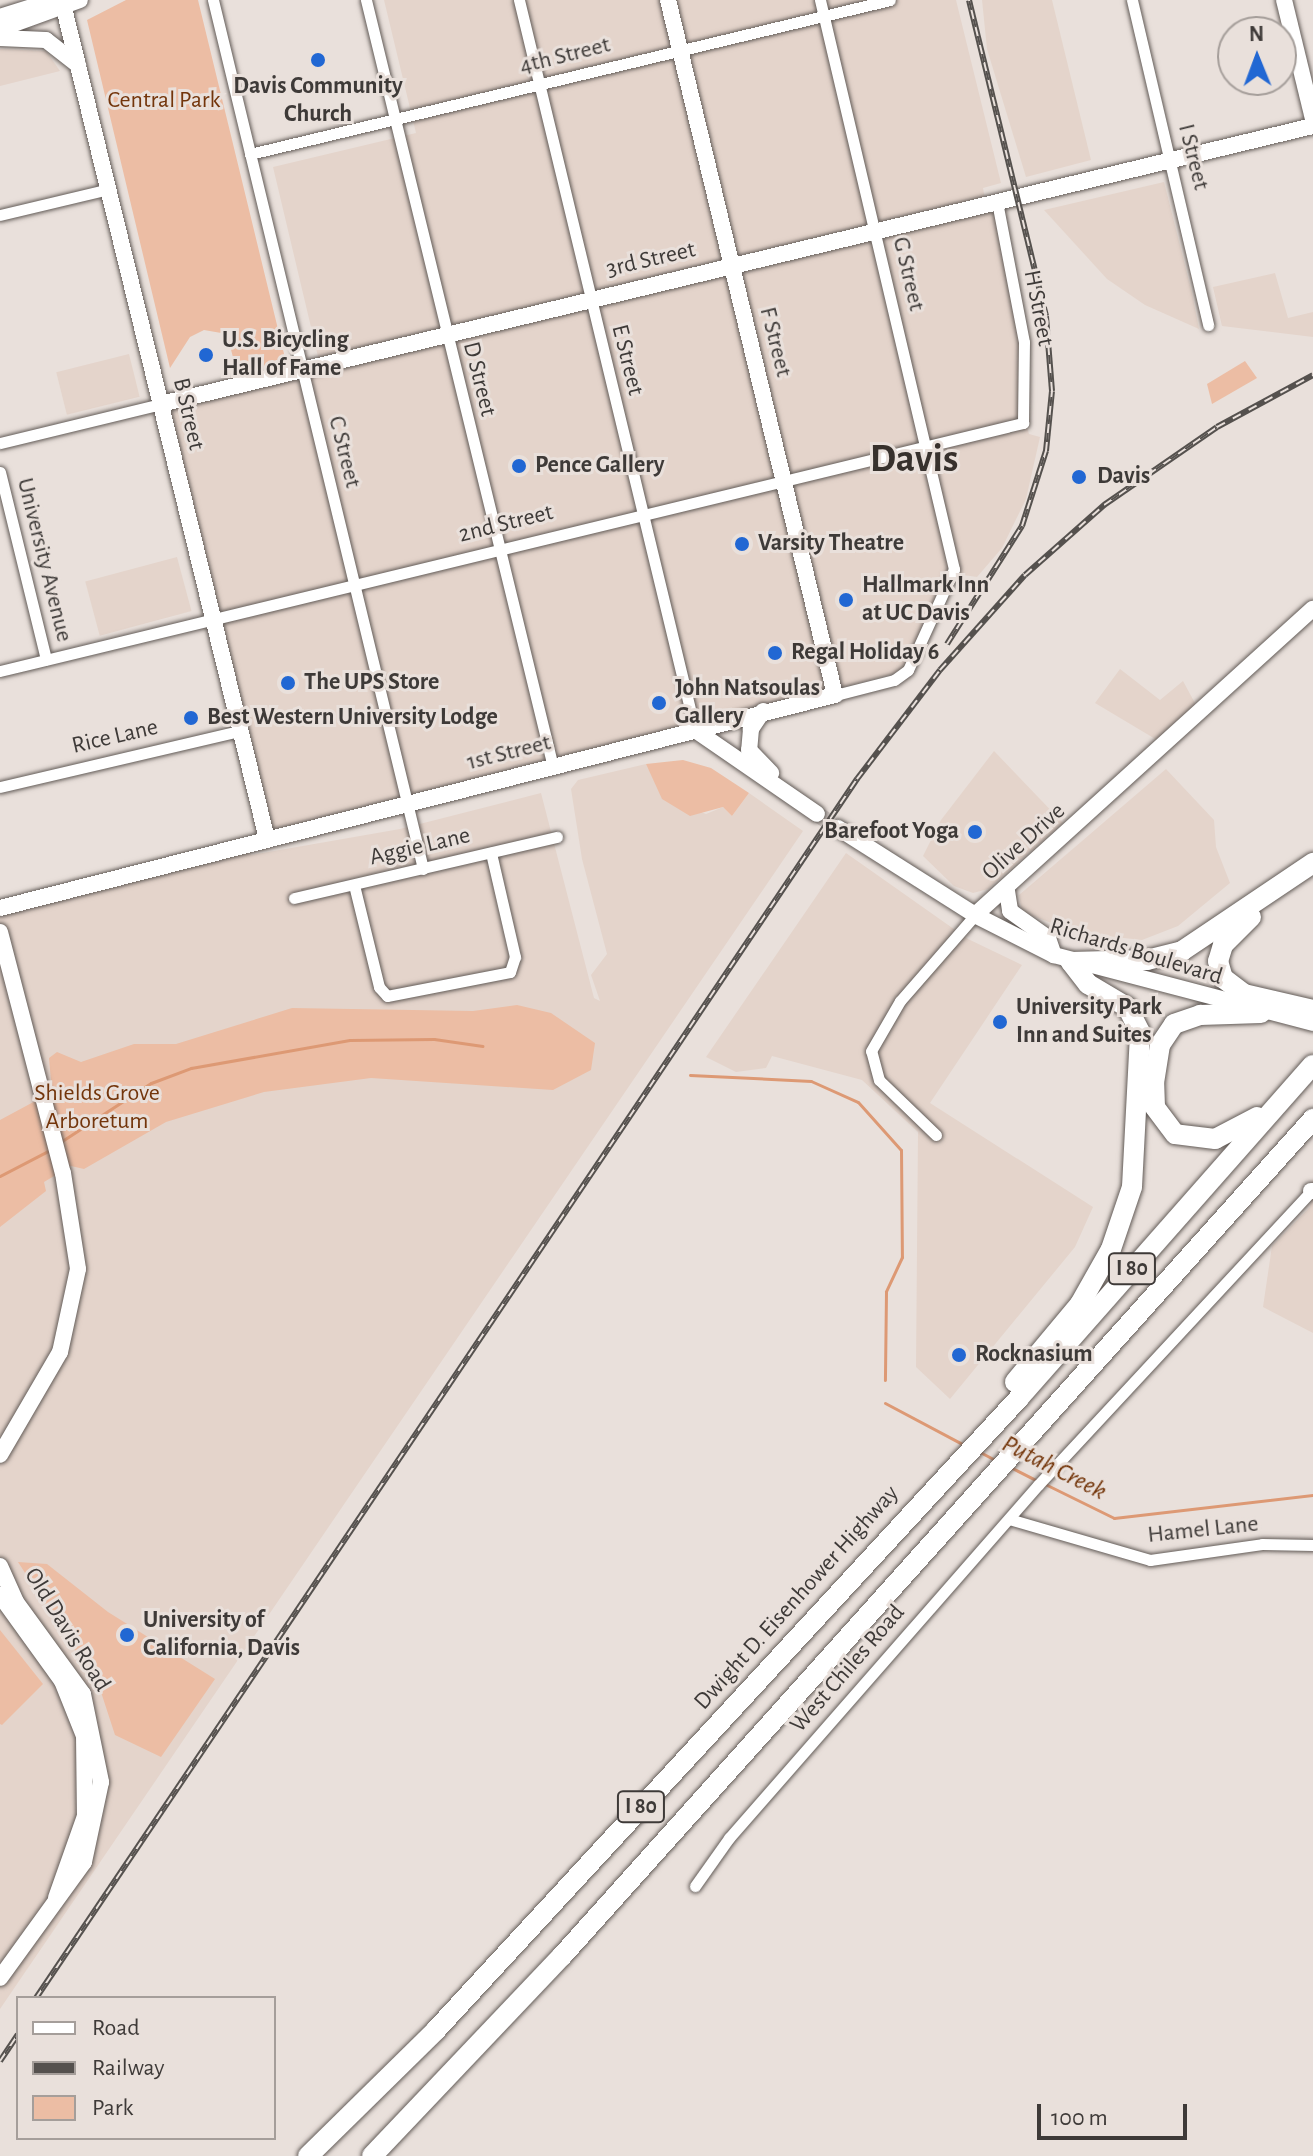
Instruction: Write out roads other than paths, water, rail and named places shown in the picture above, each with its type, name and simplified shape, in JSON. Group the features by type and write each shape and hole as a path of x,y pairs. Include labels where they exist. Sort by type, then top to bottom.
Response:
{"highway":[{"path":"1063,958 1147,960 1182,951 1313,863"},
{"path":"1312,1022 1236,990 1218,961 1234,930 1313,876"},
{"path":"990,1424 1007,1391 1080,1304 1111,1249 1132,1187 1140,1032 1127,1007 1088,984 1063,958"},
{"path":"1261,1013 1200,1015 1174,1024 1160,1045 1155,1107 1175,1134 1195,1140 1227,1135 1271,1110"},
{"name":"Dwight D. Eisenhower Highway","path":"308,2156 446,2019 966,1451 1313,1065"},
{"name":"I 80","path":"372,2156 562,1956 997,1466 1313,1119"},
{"path":"1256,1181 1313,1139"}],"street":[{"path":"0,17 80,0"},
{"name":"C Street","path":"213,0 423,869"},
{"name":"D Street","path":"366,0 553,767"},
{"name":"E Street","path":"519,0 695,730"},
{"name":"F Street","path":"668,0 835,695"},
{"name":"G Street","path":"820,0 953,558"},
{"name":"4th Street","path":"250,154 890,0"},
{"name":"I Street","path":"1132,0 1172,160 1208,325"},
{"path":"1284,0 1313,119"},
{"path":"0,29 60,3"},
{"name":"B Street","path":"60,3 79,67 267,839"},
{"path":"0,38 46,40 79,67"},
{"name":"3rd Street","path":"0,443 732,265 877,238 997,202 1313,126"},
{"path":"0,215 109,189"},
{"name":"H Street","path":"997,202 1024,342 1023,423"},
{"name":"2nd Street","path":"0,671 1023,423"},
{"name":"University Avenue","path":"0,472 46,659"},
{"name":"1st Street","path":"0,908 894,680 908,670 937,617 953,558"},
{"name":"Olive Drive","path":"936,1135 879,1080 871,1051 900,1001 975,915 1007,891 1313,609"},
{"path":"763,711 751,729 749,750 797,800"},
{"path":"695,730 817,814"},
{"name":"Rice Lane","path":"0,787 239,731"},
{"name":"Richards Boulevard","path":"838,828 975,915 1063,958 1261,1013 1312,1022"},
{"name":"Aggie Lane","path":"294,898 557,837"},
{"path":"354,885 379,987 387,996 510,972 515,957 491,853"},
{"path":"1007,891 1010,911 1048,938 1063,958"},
{"path":"0,932 51,1124 77,1251 74,1308 60,1352 0,1455"},
{"name":"West Chiles Road","path":"695,1886 729,1838 1059,1461 1312,1191"},
{"name":"Hamel Lane","path":"1009,1519 1150,1560 1262,1544 1313,1545"},
{"name":"Old Davis Road","path":"0,1566 16,1602 74,1677 99,1750 100,1800 91,1843 73,1882 56,1899 0,1978"},
{"name":"Old Davis Road","path":"0,1595 62,1681 86,1745 85,1816 56,1899"}],"waterway":[{"path":"62,1141 151,1083 191,1068 350,1040 434,1039 482,1046"},
{"name":"Putah Creek","path":"690,1075 811,1081 858,1102 901,1150 902,1257 886,1292 885,1380"},
{"path":"0,1176 50,1150"},
{"name":"Putah Creek","path":"885,1403 966,1446"},
{"name":"Putah Creek","path":"980,1452 995,1460"},
{"name":"Putah Creek","path":"1012,1468 1038,1481"},
{"name":"Putah Creek","path":"1045,1484 1114,1518 1313,1495"}],"tunnel":[{"path":"817,814 838,828"}],"railway":[{"path":"947,644 1022,526 1046,451 1052,391 1046,316 969,0"},
{"path":"37,1996 857,779 940,670 1025,575 1104,505 1217,427 1313,375"},
{"path":"0,2061 16,2037"}],"place":[{"name":"Davis Community Church","path":"318,60"},
{"name":"U.S. Bicycling Hall of Fame","path":"206,355"},
{"name":"Pence Gallery","path":"519,466"},
{"name":"Davis","path":"1079,477"},
{"name":"Varsity Theatre","path":"742,544"},
{"name":"Hallmark Inn at UC Davis","path":"846,600"},
{"name":"Regal Holiday 6","path":"775,653"},
{"name":"The UPS Store","path":"288,683"},
{"name":"John Natsoulas Gallery","path":"659,703"},
{"name":"Best Western University Lodge","path":"191,718"},
{"name":"Barefoot Yoga","path":"975,832"},
{"name":"University Park Inn and Suites","path":"1000,1022"},
{"name":"Rocknasium","path":"959,1355"},
{"name":"University of California, Davis","path":"127,1635"}],"district":[{"name":"Davis","path":"914,459"}],"park label":[{"name":"Central Park","path":"164,101"},
{"name":"Shields Grove Arboretum","path":"97,1108"}]}
